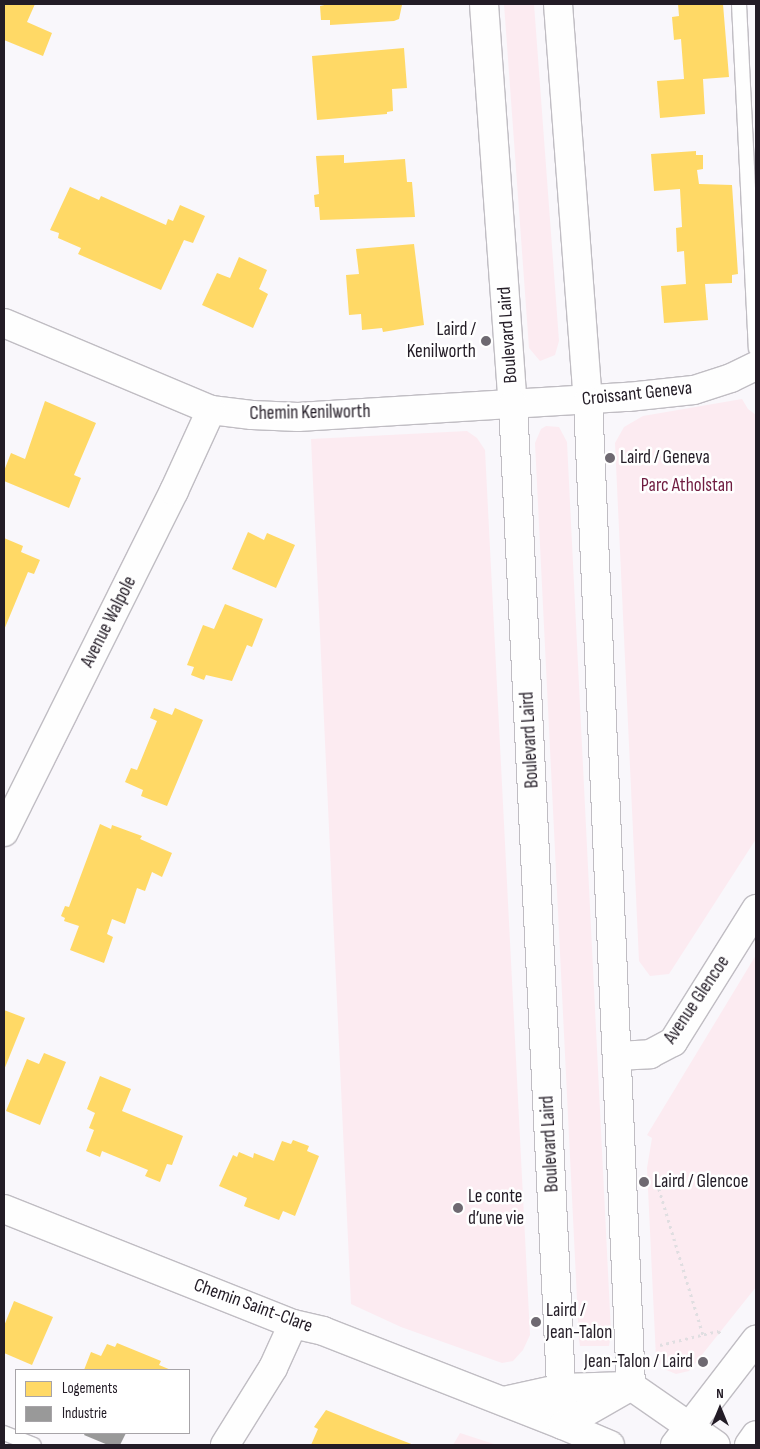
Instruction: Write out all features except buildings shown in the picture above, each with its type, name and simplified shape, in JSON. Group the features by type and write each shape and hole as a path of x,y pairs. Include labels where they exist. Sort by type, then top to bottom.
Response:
{"street":[{"name":"Boulevard Laird","path":"484,4 513,404 563,1425"},
{"path":"558,4 588,401 631,1386 682,1436 716,1445"},
{"name":"Chemin Kenilworth","path":"4,323 211,410 298,417 513,404"},
{"name":"Croissant Geneva","path":"513,404 588,401 694,390 731,378 756,366"},
{"name":"Avenue Walpole","path":"4,832 174,491 211,410"},
{"name":"Avenue Glencoe","path":"616,1056 650,1054 673,1042 756,909"},
{"name":"Chemin Saint-Clare","path":"4,1209 293,1324 323,1331 563,1425"},
{"path":"225,1445 273,1368 293,1324"},
{"path":"682,1436 756,1340"},
{"path":"504,1401 562,1388 631,1386"},
{"path":"563,1425 631,1386"},
{"path":"563,1425 610,1445"},
{"path":"749,1445 756,1435"}],"lane":[{"path":"740,4 756,349"},
{"path":"4,1433 34,1445"}],"path":[{"path":"652,1168 703,1335"},
{"path":"656,1346 718,1331 724,1336"}],"green space":[{"path":"504,4 534,4 559,341 555,355 540,361 529,348"},
{"name":"Parc Atholstan","path":"742,399 748,409 756,415 756,839 669,974 650,976 639,961 615,443 624,427 643,416"},
{"path":"546,426 559,427 567,442 611,1333 609,1346 580,1346 579,1340 535,443 541,429"},
{"path":"467,431 477,438 485,450 530,1335 523,1350 513,1361 502,1363 401,1327 351,1304 311,439"},
{"path":"756,955 756,1287 689,1371 676,1374 664,1369 656,1358 647,1168 652,1138 647,1135"},
{"path":"460,1433 497,1445 453,1445"}],"place":[{"name":"Laird / Kenilworth","path":"486,341"},
{"name":"Laird / Geneva","path":"610,458"},
{"name":"Laird / Glencoe","path":"644,1182"},
{"name":"Le conte d’une vie","path":"458,1208"},
{"name":"Laird / Jean-Talon","path":"536,1322"},
{"name":"Jean-Talon / Laird","path":"703,1362"}]}
